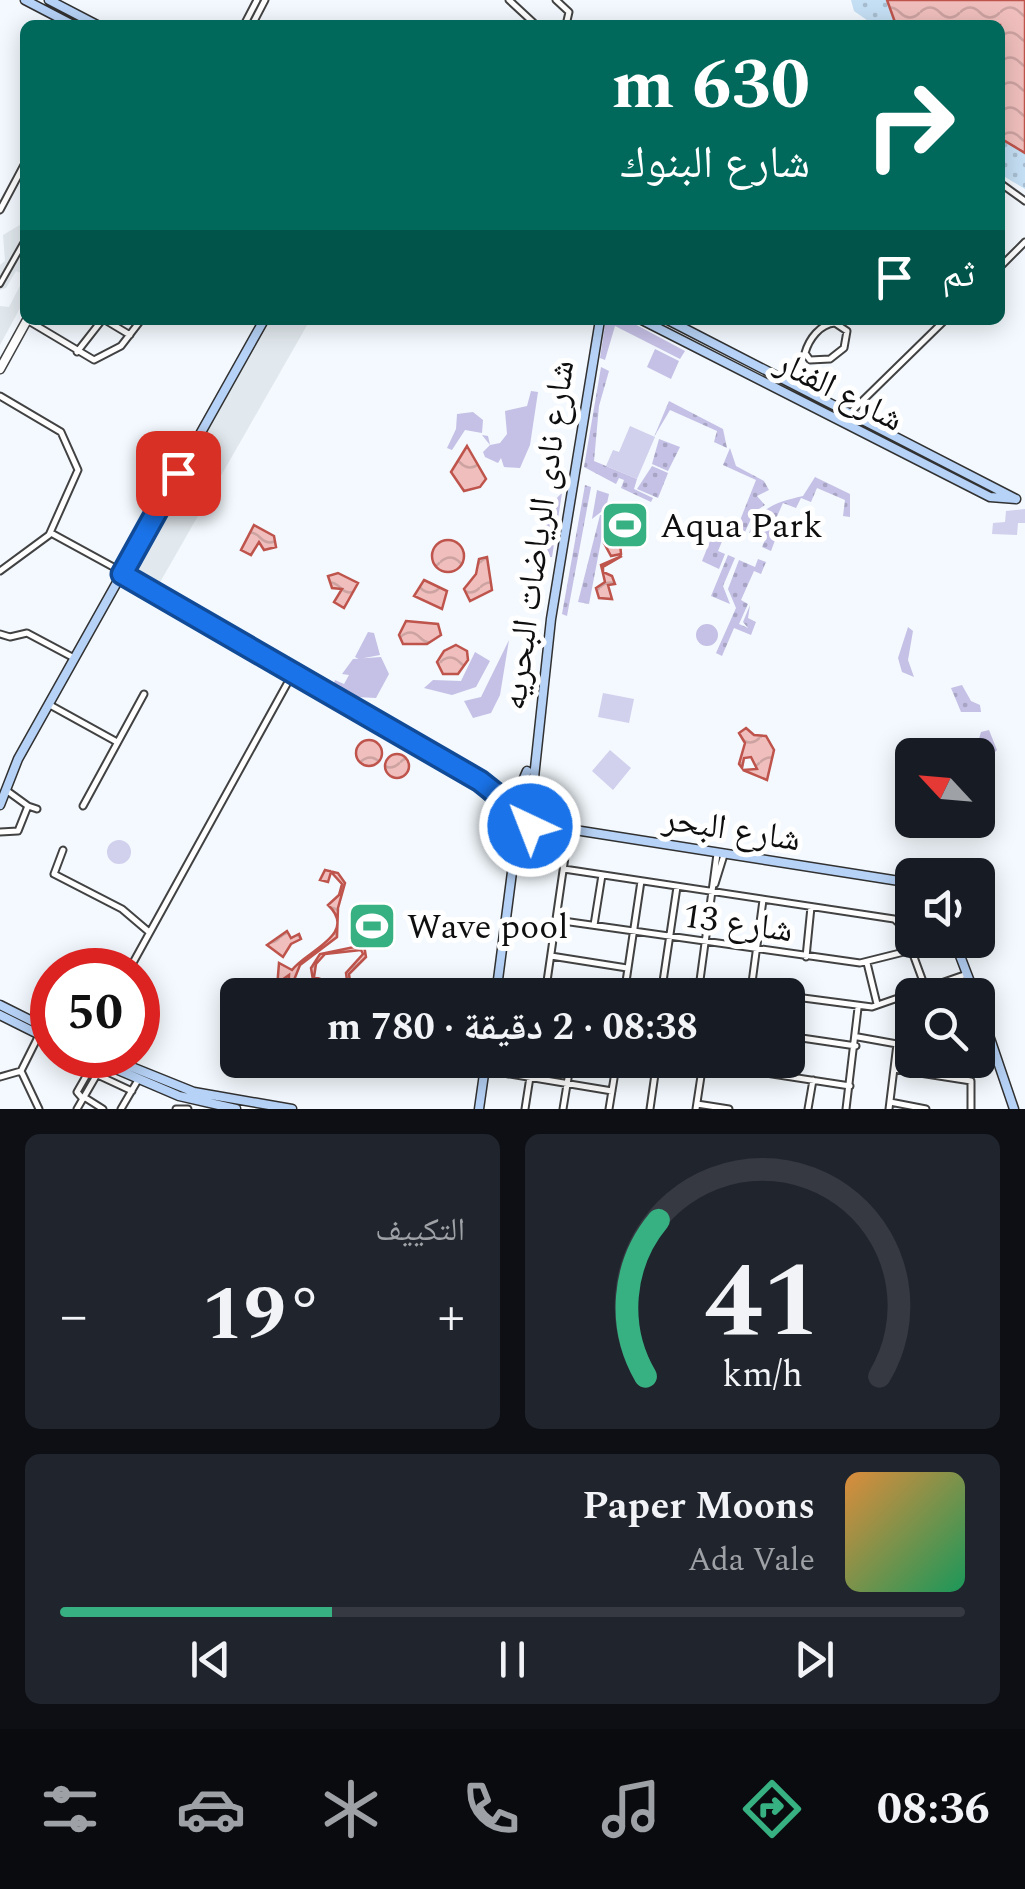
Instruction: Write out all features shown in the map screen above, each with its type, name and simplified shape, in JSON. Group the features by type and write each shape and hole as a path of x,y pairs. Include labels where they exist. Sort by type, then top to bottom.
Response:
{"main road":[{"path":"25,0 63,20"},
{"path":"49,0 87,20"},
{"path":"0,805 11,773 261,325"},
{"name":"شارع نادى الرياضات البحريه","path":"592,325 594,337"},
{"name":"شارع نادى الرياضات البحريه","path":"519,811 534,741 598,325"},
{"name":"شارع الفنار","path":"652,325 990,497 1020,499"},
{"name":"شارع الفنار","path":"678,325 1020,499"},
{"name":"شارع نادى الرياضات البحريه","path":"527,829 534,741"},
{"path":"500,794 518,792 527,771"},
{"path":"508,912 513,824 519,811"},
{"name":"شارع البحر","path":"519,811 543,825"},
{"path":"498,978 508,912 527,829 513,824"},
{"name":"شارع البحر","path":"527,829 543,825 895,880"},
{"path":"961,958 969,978"},
{"path":"0,1005 30,1020"},
{"path":"0,1015 30,1030"},
{"path":"995,1053 1014,1109"},
{"path":"134,1078 221,1108 236,1109"},
{"path":"155,1078 190,1090 292,1109"},
{"path":"480,1109 483,1078"}],"street":[{"path":"509,0 531,20"},
{"path":"556,0 568,9 567,20"},
{"path":"0,210 20,172"},
{"path":"1005,262 1025,242"},
{"path":"0,284 20,249"},
{"path":"0,369 27,325"},
{"path":"35,325 77,352 99,359 137,325"},
{"path":"77,352 100,325"},
{"path":"113,325 130,335"},
{"path":"790,382 805,363 813,336 826,325"},
{"path":"805,363 825,360 844,348 848,336 842,325"},
{"path":"849,414 940,325"},
{"path":"0,396 58,429 75,456 76,482 50,533 0,570"},
{"path":"50,533 122,574 124,580 142,586 500,794 519,811"},
{"path":"0,634 10,638 27,633 74,658"},
{"path":"141,948 293,673"},
{"path":"83,806 144,694"},
{"path":"49,705 117,742"},
{"path":"459,772 491,796 513,824"},
{"path":"5,790 37,808"},
{"path":"0,832 21,828 28,806"},
{"path":"63,850 54,874 122,909 150,932"},
{"path":"548,978 566,850"},
{"path":"701,978 721,854"},
{"path":"564,869 895,920"},
{"path":"594,925 602,875"},
{"path":"627,978 641,881"},
{"path":"664,978 677,886"},
{"path":"752,978 763,900"},
{"path":"806,957 811,907"},
{"name":"شارع 13","path":"556,920 806,957 867,963 895,955"},
{"path":"551,956 628,968"},
{"path":"867,963 877,1005"},
{"path":"958,978 967,974"},
{"path":"805,999 858,1007 895,1000"},
{"path":"846,1109 858,1037 858,1007"},
{"path":"858,1037 895,1042 889,1106 926,1109"},
{"path":"805,1038 856,1046"},
{"path":"21,1071 30,1053"},
{"path":"0,1076 21,1071"},
{"path":"21,1071 39,1109"},
{"path":"78,1109 95,1078"},
{"path":"104,1078 132,1091"},
{"path":"525,1109 530,1078 612,1091"},
{"path":"563,1109 568,1078"},
{"path":"609,1109 614,1078"},
{"path":"650,1109 654,1078"},
{"path":"701,1078 696,1106 729,1109"},
{"path":"798,1078 850,1086"},
{"path":"951,1078 973,1082 970,1109"},
{"path":"121,1109 138,1080"},
{"path":"808,1109 812,1080"},
{"path":"84,1098 103,1109"},
{"path":"176,1109 188,1109"}],"shaded area":[{"path":"20,225 20,273 16,271 6,288 0,290 0,265 5,261 3,235"},
{"path":"20,286 20,308 0,345 0,306 9,307"},
{"path":"266,325 307,325 159,584 136,570 135,560"},
{"path":"605,325 636,325 685,351 680,359 615,326 605,360 600,358"},
{"path":"655,349 679,361 671,379 647,367"},
{"path":"601,367 609,371 599,406 594,461 637,479 634,489 653,498 651,502 621,488 624,480 619,478 616,484 584,467"},
{"path":"531,391 538,392 530,445 520,468 504,467 501,458 498,463 485,457 483,452 500,443 507,434 505,411 527,406"},
{"path":"669,401 723,429 727,448 714,442 717,431 670,410 654,437"},
{"path":"473,412 483,420 482,433 465,430 452,450 447,448 456,429 457,414"},
{"path":"630,426 655,437 637,479 606,466 613,450 619,452"},
{"path":"659,439 680,447 668,471 652,464"},
{"path":"730,448 736,466 764,481 769,490 757,496 765,505 754,512 745,532 737,528 756,480 723,465"},
{"path":"652,466 668,473 658,498 637,489"},
{"path":"815,477 850,494 850,517 843,516 845,500 817,488 811,502 801,498 796,508 783,503 770,532 777,535 771,551 762,547 765,540 749,533 758,517 777,503 803,496"},
{"path":"585,485 591,487 567,616 562,614"},
{"path":"597,490 609,494 606,508 592,519 584,565"},
{"path":"562,493 550,557 545,541 546,523 551,506"},
{"path":"1025,509 1025,523 1018,523 1017,535 992,534 993,523 1005,522 1006,511"},
{"path":"600,515 606,515 589,604 578,602"},
{"path":"699,529 723,539 718,551 725,554 719,569 702,561 710,541 697,535"},
{"path":"728,555 735,558 723,586 730,604 711,596"},
{"path":"758,559 766,562 761,574 754,571 741,600 748,604 739,624 748,628 743,622 750,605 748,618 756,622 751,635 734,628 722,656 716,653 736,608 728,589 739,560 755,567"},
{"path":"707,624 715,627 715,643 707,646 699,643 696,635 699,627"},
{"path":"908,627 913,631 908,660 914,677 902,672 898,658"},
{"path":"368,632 374,633 380,655 359,659 355,657"},
{"path":"509,640 500,695 491,713 473,718 464,701 481,697"},
{"path":"475,652 490,661 476,687 452,695 424,688 433,680 461,681"},
{"path":"381,657 389,674 376,698 357,697 334,683 335,680 344,684 349,675 342,674 353,659"},
{"path":"962,685 971,701 980,705 981,712 961,712 951,688"},
{"path":"603,693 634,699 629,723 598,717"},
{"path":"989,730 992,738 979,738 981,732"},
{"path":"610,750 631,768 613,790 592,771"},
{"path":"119,840 128,843 128,861 119,864 110,861 107,852 110,843"}],"sand":[{"path":"851,0 887,0 894,20 867,20 854,11"},
{"path":"1005,141 1025,153 1025,189 1005,177"}],"water":[{"path":"887,0 1025,0 1025,153 1005,141 1005,20 894,20"},
{"path":"467,446 486,479 480,487 464,491 451,472"},
{"path":"617,510 626,511 637,520 637,528 620,543 621,554 611,556 604,543 614,532 612,520"},
{"path":"254,525 274,536 276,547 264,550 259,542 251,555 241,550"},
{"path":"448,540 460,544 464,556 460,568 448,572 436,568 432,556 436,544"},
{"name":"Aqua Park","path":"622,556 603,567 615,584 608,585 612,599 599,598 596,588 605,582 601,565"},
{"path":"487,557 492,590 470,601 464,589 476,574 479,559"},
{"path":"338,573 358,583 344,608 334,602 342,589 332,588 328,576"},
{"path":"424,580 447,591 442,609 414,596"},
{"path":"406,621 438,624 441,635 427,644 403,644 399,635"},
{"path":"456,645 467,651 468,660 458,674 443,674 437,662 444,651"},
{"path":"746,728 754,735 766,736 774,750 767,780 743,770 757,769 751,757 744,758 742,768 739,764 745,743 739,733"},
{"path":"369,740 378,744 382,753 378,762 369,766 360,762 356,753 360,744"},
{"path":"397,754 409,766 397,778 385,766"},
{"path":"325,870 338,873 345,883 338,908 337,937 300,965 295,978 278,978 279,963 292,970 334,933 336,915 328,905 339,895 342,884 331,872 328,882 320,880"},
{"path":"287,931 291,938 299,934 301,939 291,944 283,957 267,945"},
{"path":"364,945 366,957 350,978 346,973 363,954 361,950 325,954 316,964 314,977 317,978 313,978 311,968 320,954"}],"place":[{"name":"Aqua Park","path":"625,525"},
{"name":"Wave pool","path":"372,926"}],"route":[{"path":"178,473 122,574 480,781 519,812 528,813 530,826"}]}
